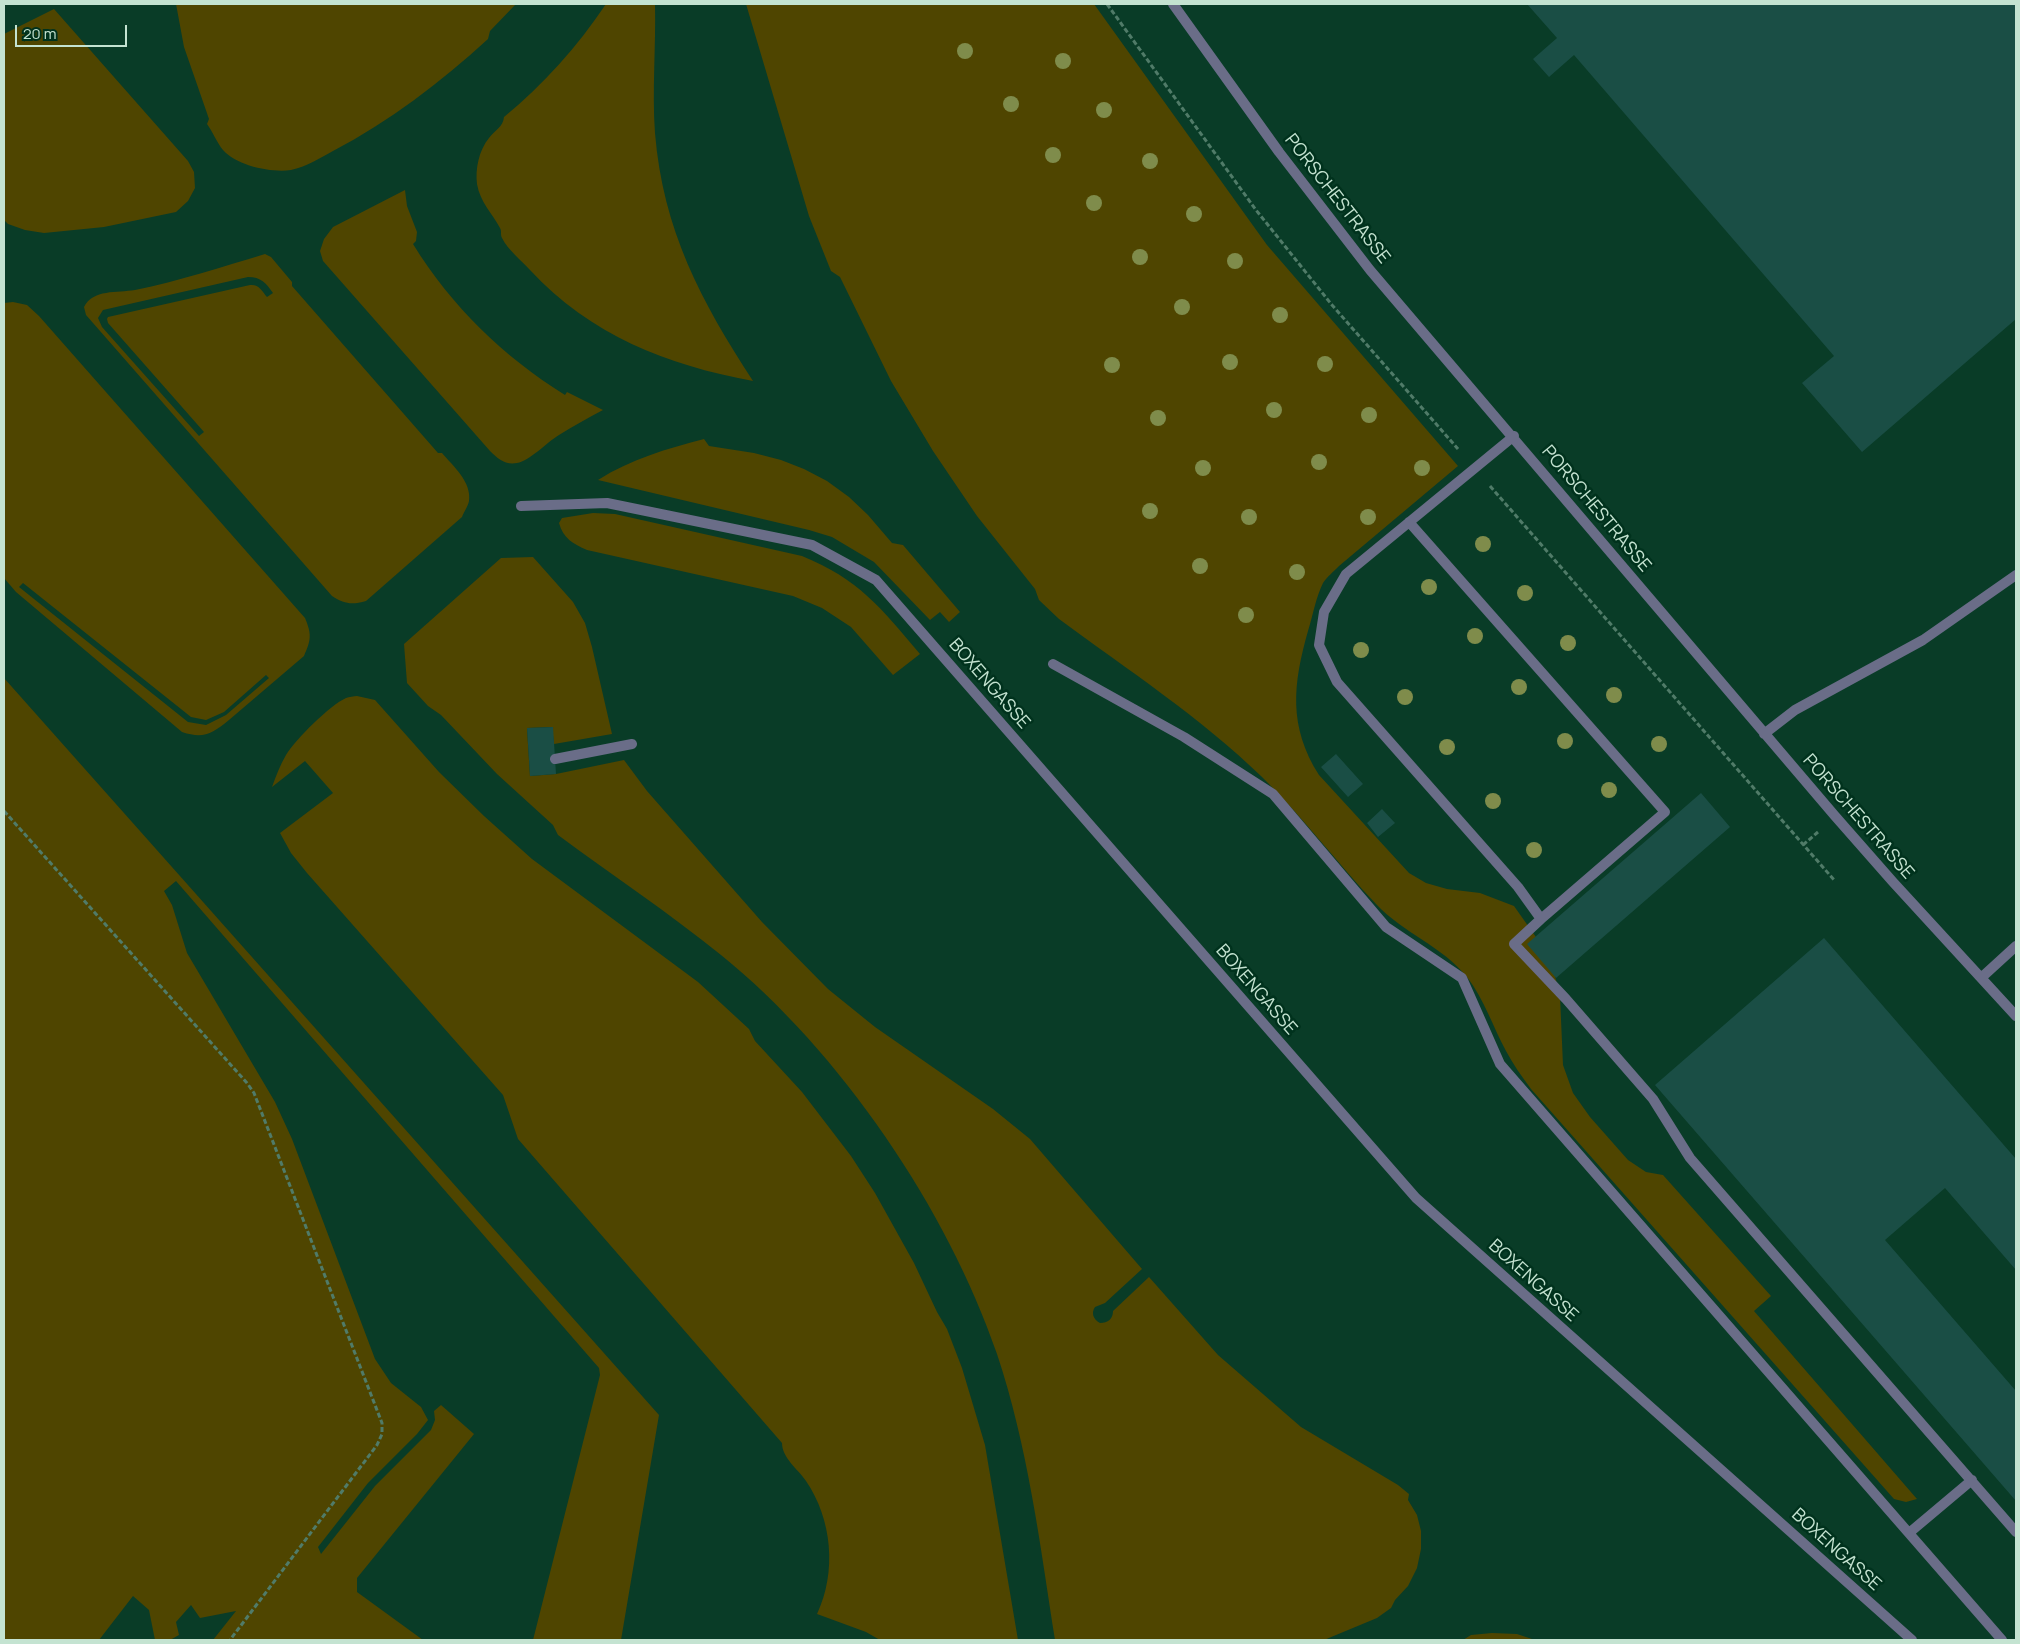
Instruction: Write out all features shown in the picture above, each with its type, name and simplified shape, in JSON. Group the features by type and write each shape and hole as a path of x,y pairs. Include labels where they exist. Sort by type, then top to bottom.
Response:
{"lane":[{"name":"PORSCHESTRASSE","path":"1173,4 1279,152 1370,270 1514,436 1764,734 1892,882 2016,1016"},
{"path":"1514,436 1346,574 1324,612 1319,645 1337,682 1518,887 1541,919"},
{"name":"BOXENGASSE","path":"521,506 607,503 812,545 876,580 1416,1198 1912,1640"},
{"path":"1409,522 1665,812 1514,944 1566,999 1653,1100 1690,1158 2016,1532"},
{"path":"1764,734 1796,710 1923,640 2016,575"},
{"path":"1053,664 1184,737 1273,794 1386,927 1462,978 1500,1064 2002,1640"},
{"path":"555,759 632,744"},
{"path":"1981,978 2016,946"},
{"path":"1909,1533 1972,1480"}],"path":[{"path":"4,811 241,1076 254,1093 382,1423 382,1434 377,1445 230,1640"}],"shaded area":[{"path":"176,4 516,4 490,31 488,39 452,71 414,100 375,127 307,165 283,171 246,164 229,156 219,144 207,124 209,119 184,47"},
{"path":"606,4 655,4 655,133 659,168 666,201 687,263 701,293 753,381 690,366 660,356 632,344 578,313 553,293 508,247 501,237 500,228 481,196 477,184 478,160 491,135 500,126 504,117 559,64"},
{"path":"746,4 1094,4 1267,245 1458,466 1339,566 1323,583 1316,600 1303,650 1297,687 1298,722 1309,757 1319,775 1409,873 1426,883 1447,889 1480,893 1514,906 1543,947 1554,972 1560,996 1563,1065 1573,1093 1590,1117 1628,1160 1646,1172 1663,1175 1771,1296 1754,1311 1917,1499 1906,1502 1894,1499 1531,1089 1506,1051 1478,994 1457,966 1398,923 1376,904 1292,808 1238,755 1189,714 1059,619 1039,600 1035,589 977,516 933,451 891,381 840,277 831,271 809,216"},
{"path":"54,9 188,161 194,172 195,188 188,201 176,212 104,227 44,233 25,230 8,224 4,220 4,34"},
{"path":"405,190 407,206 417,232 416,241 413,244 444,289 462,309 500,347 542,380 565,395 567,392 603,410 554,438 522,462 505,462 490,451 323,261 320,251 324,239 333,227"},
{"path":"265,254 271,257 292,282 292,286 438,453 442,453 456,469 468,487 469,501 462,517 366,601 348,603 332,596 86,315 84,307 93,297 106,293 135,290 200,274","holes":["248,277 263,281 273,293 267,297 258,287 250,285 108,317 107,319 108,323 204,432 199,436 102,327 98,318 103,310"]},
{"path":"13,302 27,305 39,316 305,618 310,637 304,656 229,720 212,732 196,735 182,732 16,592 4,578 4,303","holes":["23,583 191,717 206,720 224,712 266,675 269,678 226,715 206,725 188,722 19,587"]},
{"path":"704,439 709,446 754,453 781,460 827,481 849,497 868,515 892,543 903,545 960,612 949,622 940,612 930,620 874,562 832,537 598,480 636,460"},
{"path":"593,513 615,514 802,556 839,575 868,596 920,654 893,675 851,627 822,608 793,596 587,550 569,540 563,533 559,523 562,518"},
{"path":"533,557 573,602 585,623 612,734 554,744 552,727 527,728 530,776 556,774 624,760 647,791 762,922 828,989 875,1027 993,1109 1030,1139 1142,1269 1105,1303 1095,1307 1093,1316 1096,1320 1100,1323 1110,1320 1113,1311 1149,1277 1218,1355 1301,1427 1398,1485 1409,1494 1408,1500 1417,1515 1421,1531 1421,1549 1417,1568 1408,1586 1395,1600 1391,1608 1377,1618 1324,1640 1055,1640 1025,1460 1008,1389 997,1354 976,1299 950,1244 920,1190 885,1136 848,1085 765,994 701,939 558,835 553,825 497,774 441,715 428,706 407,683 404,644 501,558"},
{"path":"4,678 659,1415 621,1640 533,1640 600,1375 599,1368 176,881 164,891 172,905 187,953 275,1102 292,1139 375,1359 391,1383 421,1407 428,1420 417,1434 368,1483 318,1547 321,1554 375,1486 431,1430 435,1420 434,1411 441,1405 474,1434 357,1578 357,1592 423,1640 213,1640 236,1611 200,1618 191,1605 176,1622 179,1635 170,1640 155,1640 149,1610 133,1596 99,1640 4,1640"},
{"path":"357,696 375,700 439,772 532,859 698,982 749,1029 755,1041 802,1092 851,1156 875,1193 914,1263 947,1329 962,1368 985,1445 1018,1640 880,1640 866,1632 817,1614 827,1581 829,1563 826,1529 822,1512 815,1496 806,1481 787,1458 782,1443 518,1139 503,1095 307,873 291,853 280,833 333,793 305,761 272,787 284,759 297,741 322,715 346,698"},
{"path":"1492,1633 1517,1634 1535,1640 1463,1640 1471,1635"}],"building":[{"path":"1527,4 2016,4 2016,319 1862,452 1802,383 1834,356 1574,55 1549,77 1533,59 1557,38"},
{"path":"553,727 556,774 530,776 527,728"},
{"path":"1336,754 1363,784 1348,797 1321,767"},
{"path":"1701,793 1730,827 1556,978 1527,944"},
{"path":"1382,809 1395,823 1378,837 1367,823"},
{"path":"1824,938 2016,1159 2016,1270 1945,1188 1885,1240 2016,1391 2016,1501 1655,1085"}]}
